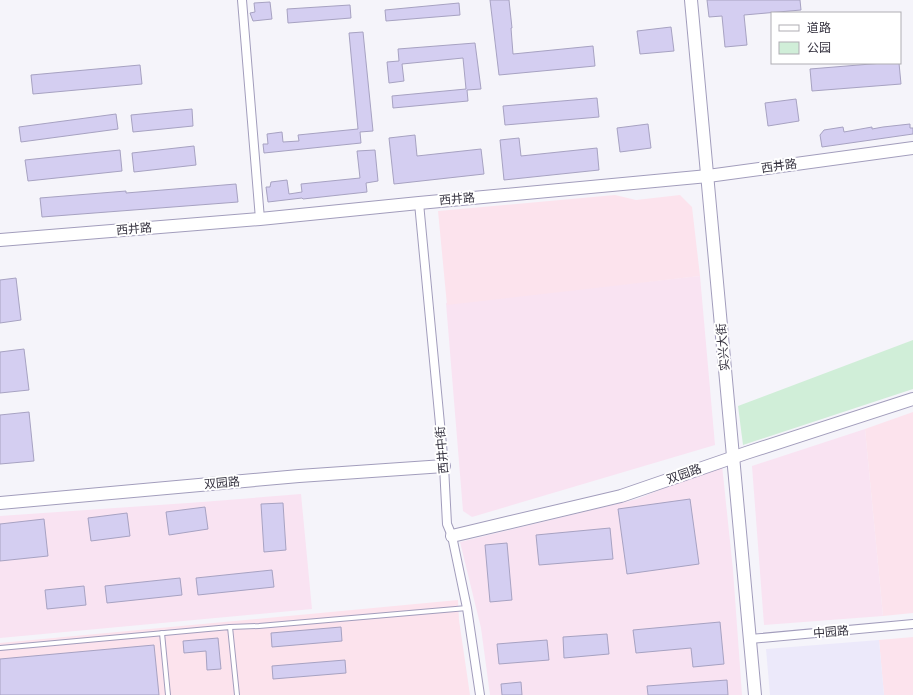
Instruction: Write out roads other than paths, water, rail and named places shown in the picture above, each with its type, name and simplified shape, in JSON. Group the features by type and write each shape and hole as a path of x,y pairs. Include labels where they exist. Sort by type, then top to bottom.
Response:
{"street":[{"path":"242,0 260,219"},
{"name":"实兴大街","path":"691,0 755,695"},
{"name":"西井路","path":"0,240 260,219 708,176 913,148"},
{"name":"西井中街","path":"419,203 444,466 447,524 452,536 467,608 480,695"},
{"name":"双园路","path":"452,536 622,496 733,457 913,399"},
{"name":"双园路","path":"0,503 291,477 444,466"},
{"name":"中园路","path":"750,639 913,624"}],"lane":[{"path":"0,648 230,627 259,626 467,608"},
{"path":"230,627 236,695"},
{"path":"162,633 168,695"}]}
